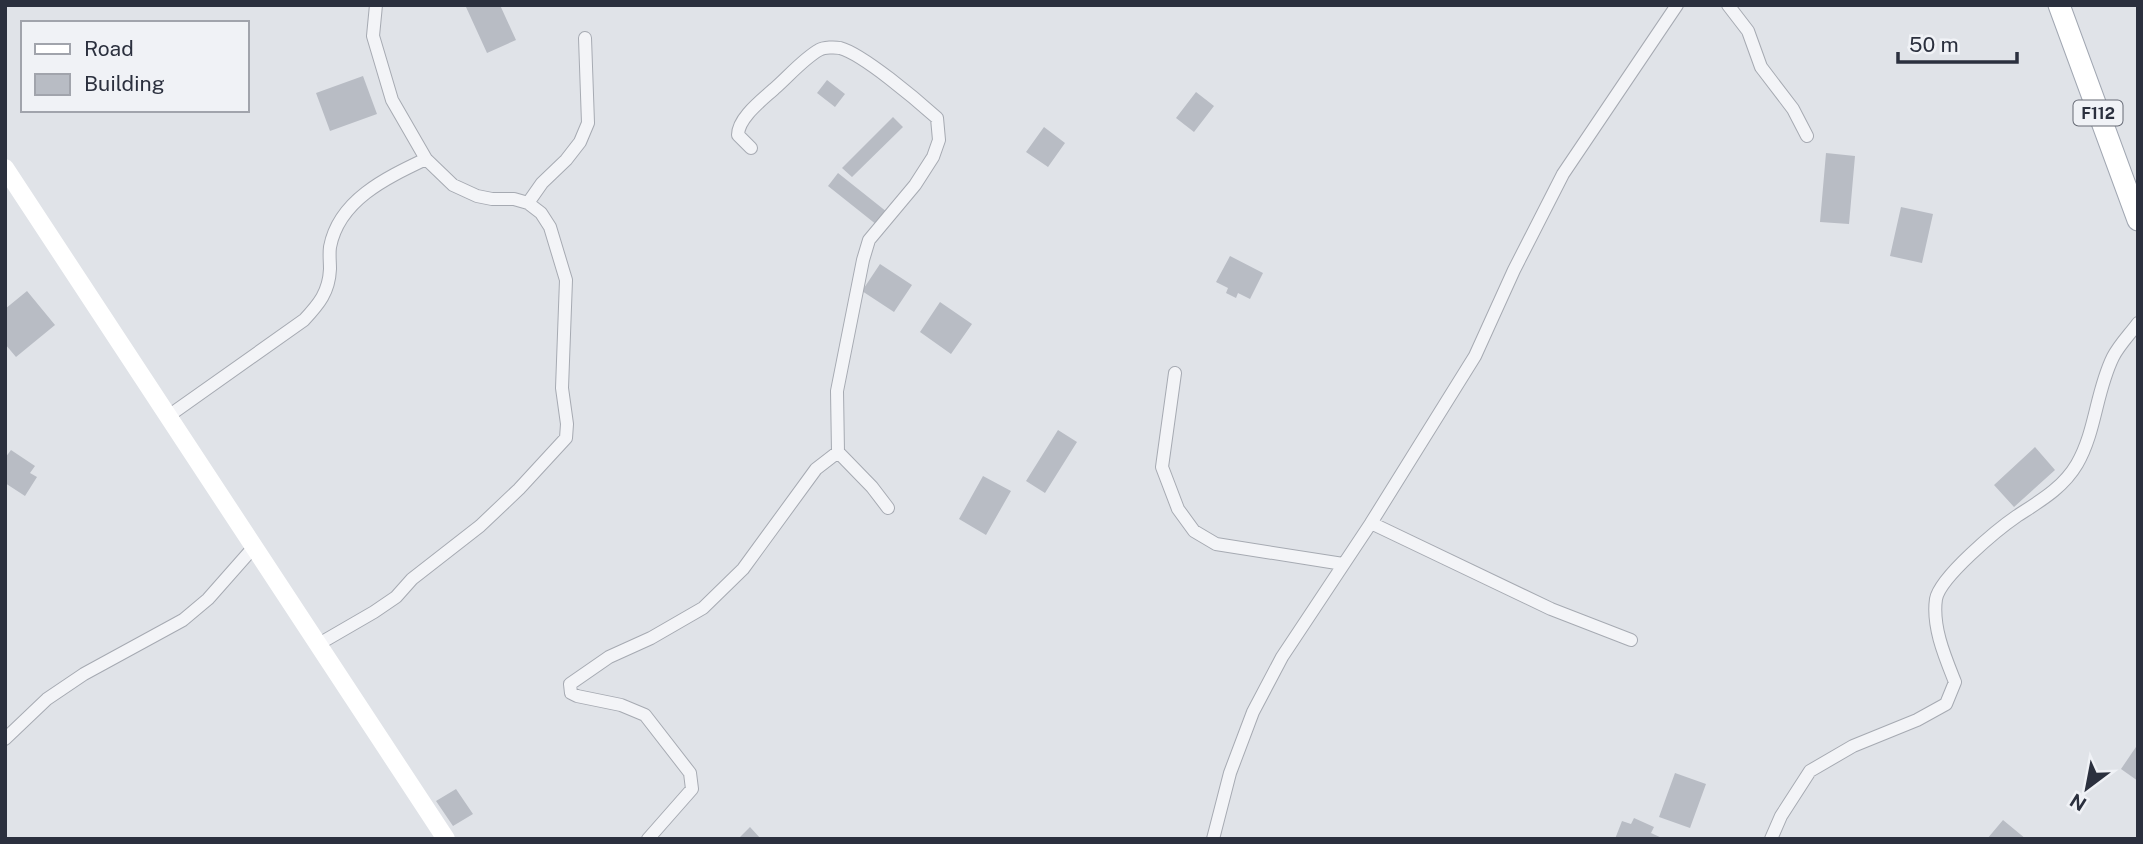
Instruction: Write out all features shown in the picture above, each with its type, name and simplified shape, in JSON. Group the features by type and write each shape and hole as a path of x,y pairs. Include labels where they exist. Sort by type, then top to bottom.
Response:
{"main road":[{"name":"F112","path":"2059,5 2132,185 2138,220"},
{"path":"5,168 446,839"}],"street":[{"path":"317,645 396,597 412,579 480,526 566,438 567,424 562,388 566,279 550,227 541,213 528,203 477,196 453,185 426,159 393,100 373,36 376,5"},
{"path":"1213,839 1230,773 1253,712 1282,657 1371,523 1475,356 1514,270 1563,174 1677,5"},
{"path":"1728,5 1748,31 1761,67 1793,109 1807,136"},
{"path":"528,203 542,183 580,142 588,123 585,38"},
{"path":"751,148 738,135 738,129 745,119 760,102 821,49 839,47 855,55 916,98 937,118 939,140 933,157 915,185 869,240 837,391 838,452 888,508"},
{"path":"167,417 303,320 319,305 328,287 330,249 337,225 348,209 366,192 392,175 426,159"},
{"path":"1771,839 1781,816 1810,771 1853,746 1917,720 1946,704 1955,682 1936,622 1936,597 1952,573 1991,536 2051,494 2072,470 2087,444 2112,358 2138,323"},
{"path":"1175,373 1162,467 1178,509 1194,531 1216,544 1343,564"},
{"path":"648,839 692,789 690,773 645,715 621,705 577,696 571,693 570,684 609,657 662,632 703,608 743,569 816,470 838,452"},
{"path":"1371,523 1551,610 1631,640"},
{"path":"5,739 47,699 84,674 183,620 208,599 253,548"}],"building":[{"path":"500,5 516,40 487,53 466,7"},
{"path":"363,76 377,114 330,131 316,93"},
{"path":"827,80 845,94 835,107 817,93"},
{"path":"1196,92 1214,106 1194,132 1176,118"},
{"path":"893,117 903,127 852,177 842,168"},
{"path":"1044,127 1065,143 1048,167 1026,152"},
{"path":"1826,153 1855,156 1849,224 1820,222"},
{"path":"838,173 887,212 877,225 828,186"},
{"path":"1901,207 1933,214 1922,263 1890,256"},
{"path":"1230,256 1263,273 1250,299 1238,293 1236,298 1226,293 1228,288 1216,282"},
{"path":"880,264 912,285 894,312 862,291"},
{"path":"27,291 55,325 16,357 5,344 5,309"},
{"path":"940,302 972,324 951,354 920,332"},
{"path":"1058,430 1077,442 1045,493 1026,481"},
{"path":"2035,447 2055,470 2014,507 1994,485"},
{"path":"11,450 35,466 30,473 37,477 25,496 5,483 5,458"},
{"path":"983,476 1011,491 986,535 959,519"},
{"path":"2138,744 2138,781 2121,769"},
{"path":"1675,773 1706,784 1690,828 1659,817"},
{"path":"456,789 473,814 453,826 436,801"},
{"path":"1634,818 1654,827 1651,833 1664,839 1615,839 1622,821 1631,824"},
{"path":"2003,820 2026,839 1987,839"},
{"path":"750,827 761,839 738,839"}]}
